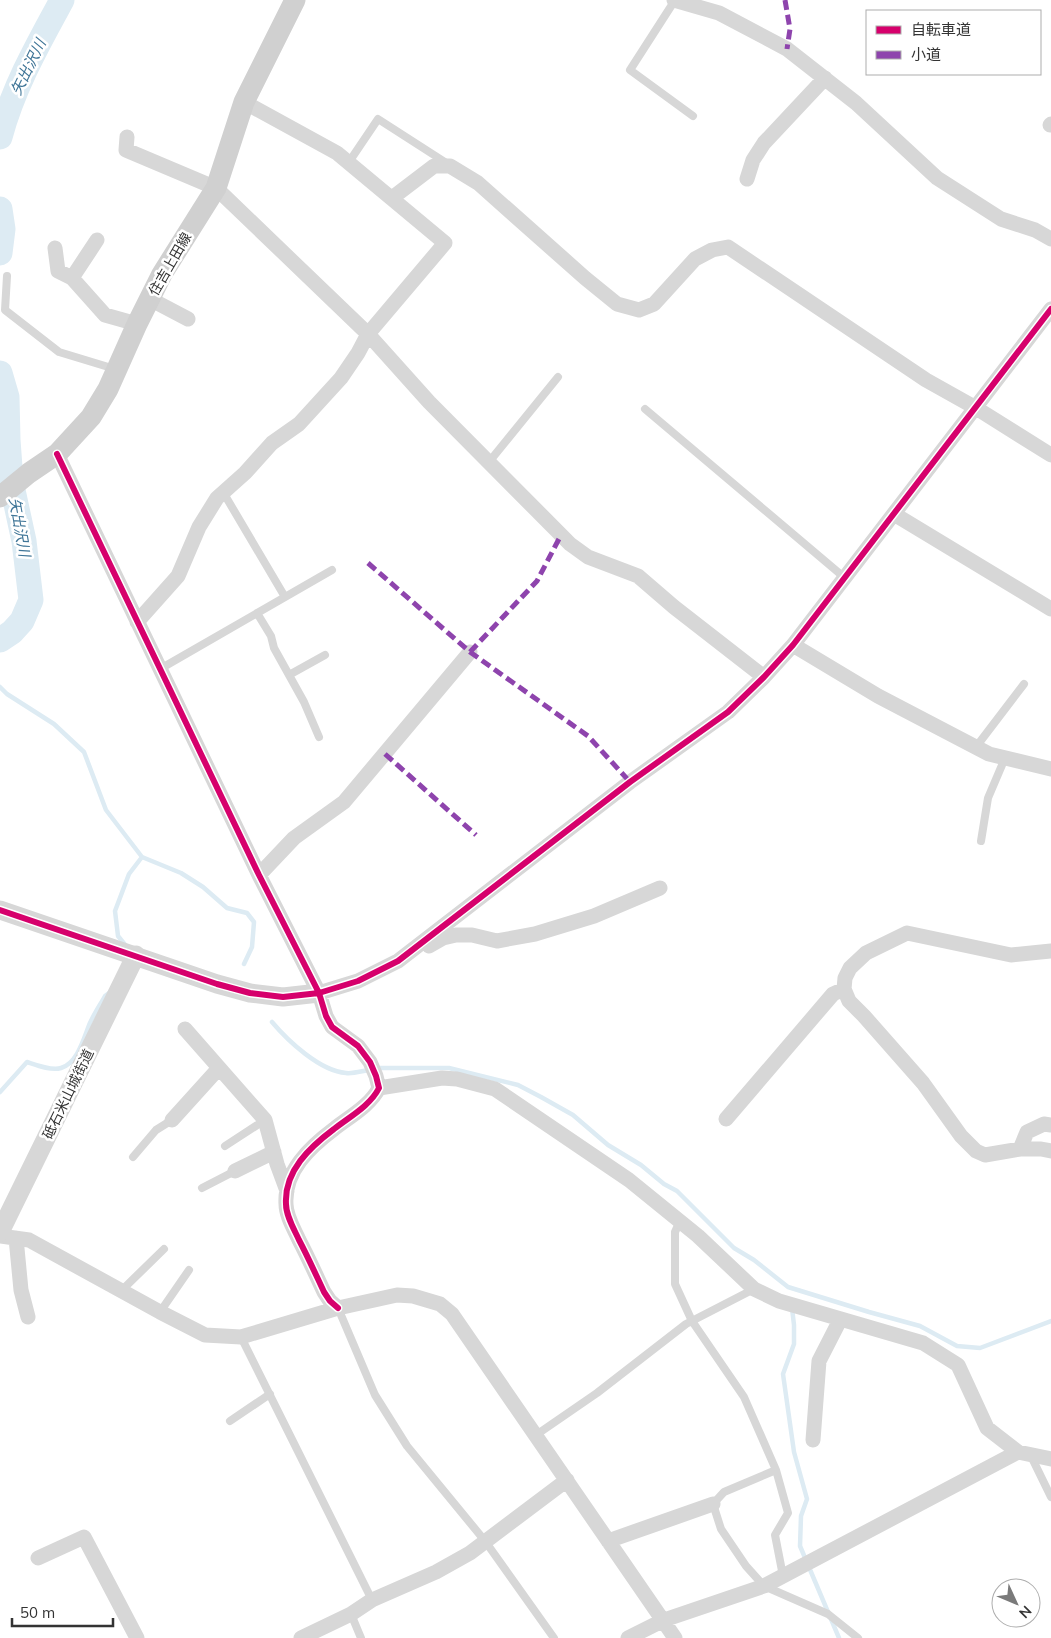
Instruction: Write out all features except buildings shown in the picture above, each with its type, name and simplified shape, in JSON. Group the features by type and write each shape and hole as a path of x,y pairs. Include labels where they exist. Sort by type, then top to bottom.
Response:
{"main road":[{"name":"住吉上田線","path":"2,496 29,472 57,454 91,417 108,389 162,274 216,188 244,102 295,0"}],"street":[{"path":"674,0 719,14 787,49 856,103 937,178 1001,219 1035,230 1051,239"},
{"path":"747,178 753,160 764,143 825,78"},
{"path":"137,622 178,576 199,527 217,498 244,473 272,442 299,424 340,378 358,353 368,334 445,243 337,152 244,102"},
{"path":"127,137 126,150 216,188 368,334 429,402 570,544 588,557 638,576 674,608 764,677"},
{"path":"392,198 434,166 450,166 478,183 617,304 639,310 654,304 695,259 712,250 728,247 926,380 976,408 1051,455"},
{"path":"72,278 97,240"},
{"path":"55,248 58,271 72,278 105,314 137,324"},
{"path":"150,299 188,319"},
{"path":"0,910 217,984 250,993 283,997 319,993 358,981 398,961 630,782 728,712 764,677 793,645 1051,309"},
{"path":"57,454 259,875 319,993 326,1016 332,1027 358,1046 370,1062 376,1076 379,1088 374,1098 325,1135 304,1155 293,1171 287,1191 286,1204 291,1222 324,1292 330,1302 338,1308"},
{"path":"894,514 1051,609"},
{"path":"793,645 878,696 989,754 1051,769"},
{"path":"259,875 294,838 344,802 470,652"},
{"path":"418,946 422,948 431,946 443,938 456,935 498,941 535,934 594,916 660,888"},
{"path":"1051,951 1011,955 907,933 866,953 850,968 845,978 844,989 849,1001 923,1083 962,1136 976,1151 985,1155 1020,1150 1041,1149 1051,1151"},
{"name":"砥石米山城街道","path":"5,1235 136,955"},
{"path":"726,1120 833,994 844,989"},
{"path":"185,1029 266,1120 287,1191"},
{"path":"172,1120 219,1068"},
{"path":"379,1088 442,1078 457,1079 495,1089 629,1180 698,1236 754,1288 779,1301 923,1343 958,1365 987,1428 1025,1454 1051,1459"},
{"path":"1020,1150 1027,1132 1044,1124 1051,1125"},
{"path":"235,1171 274,1152"},
{"path":"28,1317 5,1235 30,1240 121,1291 206,1335 241,1336 338,1308 397,1295 413,1296 440,1304 452,1314 675,1638"},
{"path":"813,1440 819,1361 840,1320"},
{"path":"628,1638 664,1620 764,1586 1025,1454"},
{"path":"301,1638 351,1614 372,1600 436,1572 470,1553 567,1480"},
{"path":"608,1541 713,1504"},
{"path":"38,1558 84,1537 137,1638"}],"lane":[{"path":"674,0 630,70 693,116"},
{"path":"349,162 378,118 450,166"},
{"path":"7,276 5,310 59,352 117,369"},
{"path":"489,462 558,377"},
{"path":"645,409 845,578"},
{"path":"223,492 284,597"},
{"path":"160,669 332,570"},
{"path":"257,613 271,636 274,648 304,702 319,737"},
{"path":"289,675 325,655"},
{"path":"976,747 1024,684"},
{"path":"981,841 988,798 1005,758"},
{"path":"133,1157 156,1130 172,1120"},
{"path":"225,1146 266,1120"},
{"path":"202,1188 235,1171"},
{"path":"680,1221 675,1232 675,1284 692,1321 744,1397 776,1470 788,1513 775,1535 782,1576"},
{"path":"121,1291 164,1249"},
{"path":"160,1312 189,1270"},
{"path":"536,1435 597,1393 692,1321 754,1288"},
{"path":"338,1308 375,1395 407,1446 485,1541 554,1638"},
{"path":"241,1336 372,1600"},
{"path":"230,1421 270,1394"},
{"path":"1025,1454 1051,1497"},
{"path":"776,1470 724,1492 713,1504 720,1529 746,1566 764,1586 828,1614 858,1638"},
{"path":"351,1614 361,1638"}],"waterway":[{"name":"矢出沢川","path":"0,137 19,84 62,0"},
{"name":"矢出沢川","path":"0,209 3,229 0,253"},
{"name":"矢出沢川","path":"0,373 7,397 11,481 24,541 31,600 22,621 12,632 0,640"},
{"path":"0,687 7,694 54,724 84,752 106,810 142,857 181,873 203,887 227,908 247,913 254,922 252,947 244,964"},
{"path":"126,946 118,936 115,911 129,874 142,857"},
{"path":"0,1092 27,1062 57,1069 72,1061 80,1049 93,1016 105,996 109,993"},
{"path":"272,1022 305,1054 326,1067 349,1073 369,1070"},
{"path":"377,1068 449,1068 518,1085 541,1097 573,1115 608,1145 641,1165 664,1184 677,1191 734,1248 754,1260 788,1287 920,1326 957,1346 980,1348 1051,1321"},
{"path":"792,1308 794,1344 783,1374 794,1452 807,1499 801,1516 800,1546 839,1638"}],"marked path":[{"path":"785,0 790,29 787,49"},
{"path":"470,652 537,581 561,535"},
{"path":"368,563 470,652 588,736 630,782"},
{"path":"385,754 476,835"}],"cycle path":[{"path":"0,910 217,984 250,993 283,997 319,993 358,981 398,961 630,782 728,712 764,677 793,645 1051,309"},
{"path":"57,454 259,875 319,993 326,1016 332,1027 358,1046 370,1062 376,1076 379,1088 375,1094 365,1106 325,1136 308,1152 294,1171 289,1181 287,1192 287,1213 324,1292 338,1308"}]}
